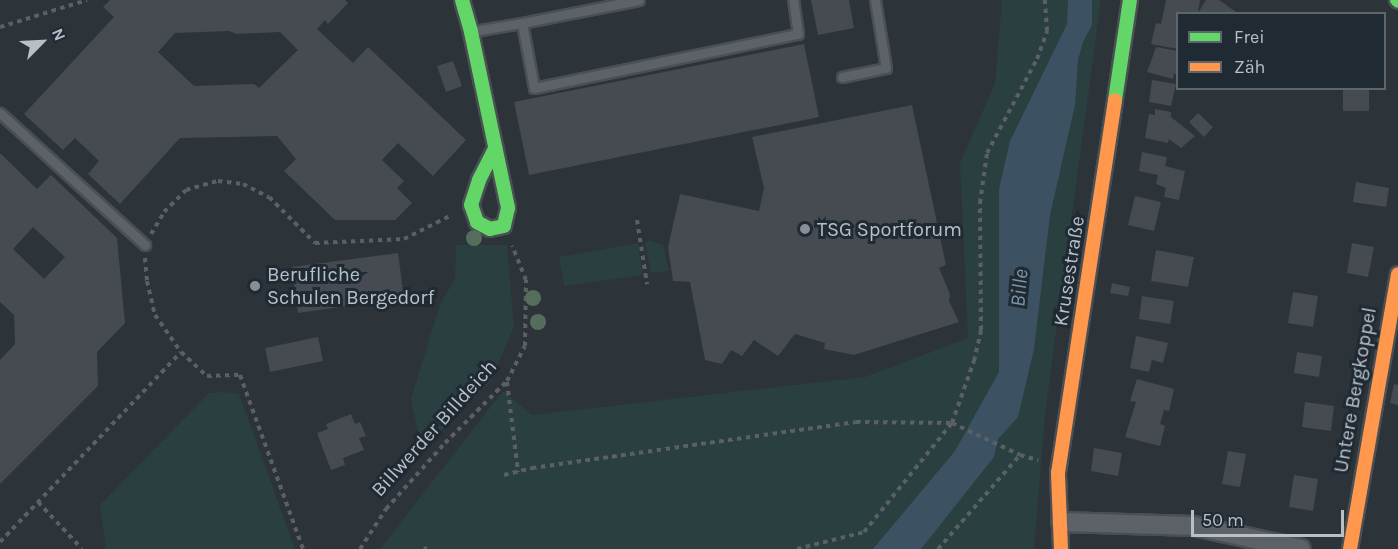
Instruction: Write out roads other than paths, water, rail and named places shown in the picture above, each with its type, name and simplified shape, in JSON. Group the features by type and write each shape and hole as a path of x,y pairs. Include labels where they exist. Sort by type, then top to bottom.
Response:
{"street":[{"path":"462,0 471,32 508,208 504,226 490,230 477,222 471,205 479,180 495,148"},
{"name":"Krusestraße","path":"1061,549 1059,465 1130,0"},
{"name":"Untere Bergkoppel","path":"1350,549 1398,274"},
{"path":"1061,522 1194,525 1301,549"}],"lane":[{"path":"471,32 639,0"},
{"path":"522,23 534,88 798,34 793,0"},
{"path":"842,77 886,68 875,0"},
{"path":"0,113 145,245"}],"water":[{"name":"Bille","path":"1068,0 1092,0 1092,25 1083,42 1078,60 1075,105 1050,215 1034,349 1018,417 998,439 994,457 921,549 873,549 955,451 999,372 999,189 1010,141 1067,24"}],"place":[{"name":"TSG Sportforum","path":"805,229"},
{"name":"Berufliche Schulen Bergedorf","path":"255,286"}]}
